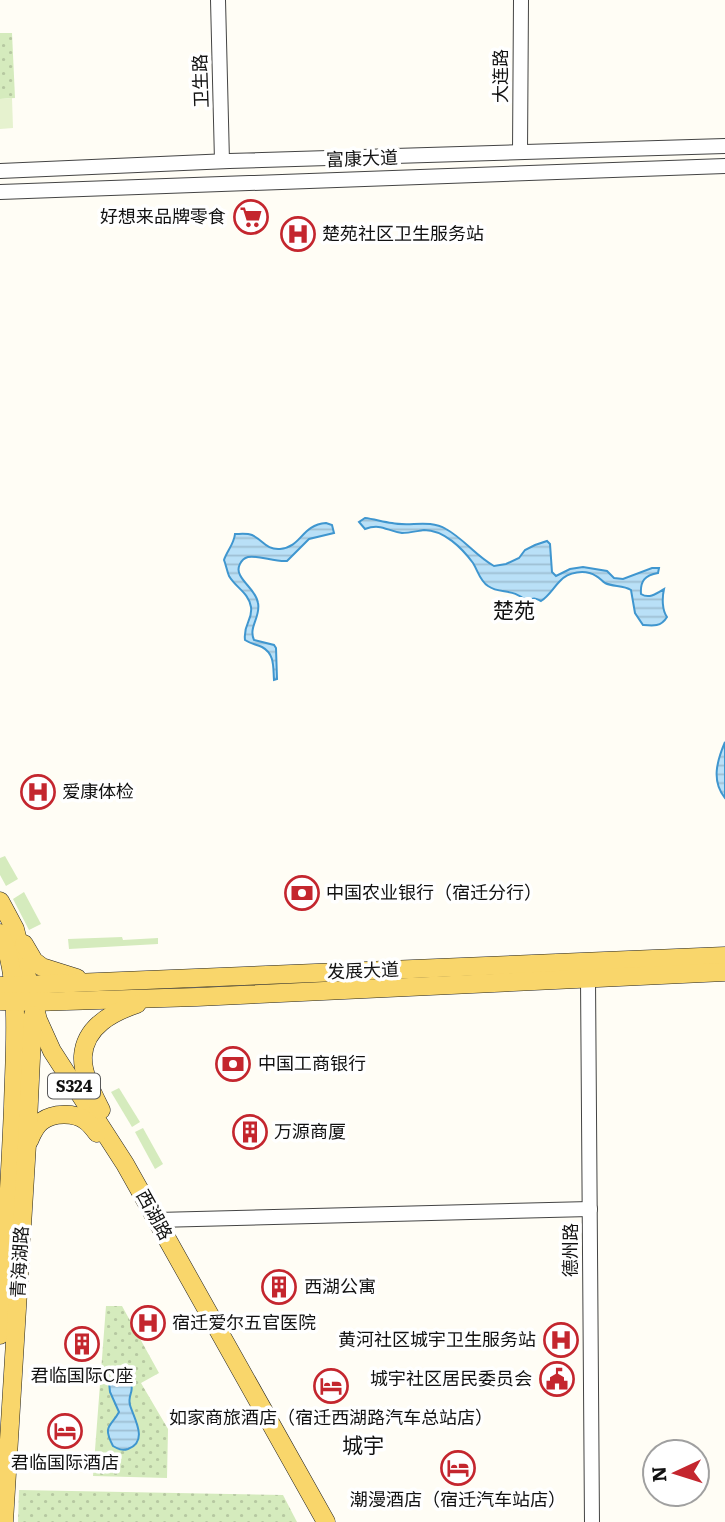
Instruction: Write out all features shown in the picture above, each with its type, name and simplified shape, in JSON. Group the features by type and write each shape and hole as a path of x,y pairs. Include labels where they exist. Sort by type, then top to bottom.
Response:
{"main road":[{"name":"西湖路","path":"0,901 8,931 15,994 38,1020 52,1051 125,1164 326,1522"},
{"path":"8,931 41,967 89,981"},
{"name":"发展大道","path":"15,994 89,981 725,956"},
{"name":"发展大道","path":"15,994 197,997 725,972"},
{"name":"青海湖路","path":"0,1335 12,1112 15,994"},
{"name":"青海湖路","path":"4,1522 27,1144 15,994"},
{"path":"125,1164 86,1072 83,1056 87,1041 96,1027 121,1009 197,997"},
{"path":"0,1028 8,1048 12,1112"},
{"path":"27,1144 35,1128 43,1120 58,1115 73,1115 86,1121 125,1164"}],"street":[{"name":"卫生路","path":"218,0 226,161"},
{"name":"卫生路","path":"225,0 226,161"},
{"name":"大连路","path":"520,152 521,0"},
{"name":"富康大道","path":"0,171 226,161 725,146"},
{"name":"富康大道","path":"0,192 725,166"},
{"name":"德州路","path":"588,979 592,1522"},
{"path":"157,1220 590,1209"}],"green space":[{"path":"0,33 12,33 15,98 0,99"},
{"path":"12,98 13,128 0,129 0,99"},
{"path":"5,856 18,879 6,886 0,875 0,858"},
{"path":"24,892 41,924 29,930 13,899"},
{"path":"122,937 123,940 158,938 158,944 69,949 68,939"},
{"path":"119,1088 140,1122 132,1127 111,1092"},
{"path":"143,1128 163,1164 155,1169 135,1132"},
{"path":"106,1306 122,1306 159,1373 141,1383 168,1429 167,1478 93,1476"},
{"path":"19,1490 283,1495 297,1522 18,1522"}],"water":[{"path":"365,518 399,524 440,526 494,566 519,558 525,550 547,541 550,544 552,572 556,576 570,569 583,567 607,571 614,578 623,579 659,568 658,573 644,579 641,594 650,596 664,589 663,604 667,617 653,626 643,625 635,613 631,590 605,583 587,573 567,575 541,601 534,598 528,602 517,594 493,589 485,584 469,557 445,536 424,530 402,533 380,527 365,529 359,522"},
{"path":"326,523 332,525 334,533 309,539 287,561 248,557 239,567 240,575 258,603 254,640 274,645 276,648 277,679 274,680 269,653 245,640 245,630 251,616 250,602 229,576 224,560 235,534 252,535 268,546 280,549 293,544 311,528"},
{"path":"725,742 725,798 717,778"},
{"path":"122,1376 131,1383 129,1402 139,1435 134,1445 124,1450 113,1446 108,1434 109,1427 119,1412 110,1392 109,1382 114,1377"}],"place":[{"name":"好想来品牌零食","path":"251,217"},
{"name":"楚苑社区卫生服务站","path":"298,234"},
{"name":"爱康体检","path":"38,792"},
{"name":"中国农业银行（宿迁分行）","path":"302,893"},
{"name":"中国工商银行","path":"233,1064"},
{"name":"万源商厦","path":"250,1132"},
{"name":"西湖公寓","path":"279,1287"},
{"name":"宿迁爱尔五官医院","path":"148,1323"},
{"name":"黄河社区城宇卫生服务站","path":"561,1340"},
{"name":"君临国际C座","path":"82,1344"},
{"name":"城宇社区居民委员会","path":"557,1379"},
{"name":"如家商旅酒店（宿迁西湖路汽车总站店）","path":"331,1386"},
{"name":"君临国际酒店","path":"65,1431"},
{"name":"潮漫酒店（宿迁汽车站店）","path":"458,1468"}],"district":[{"name":"楚苑","path":"514,611"},
{"name":"城宇","path":"363,1446"}]}
